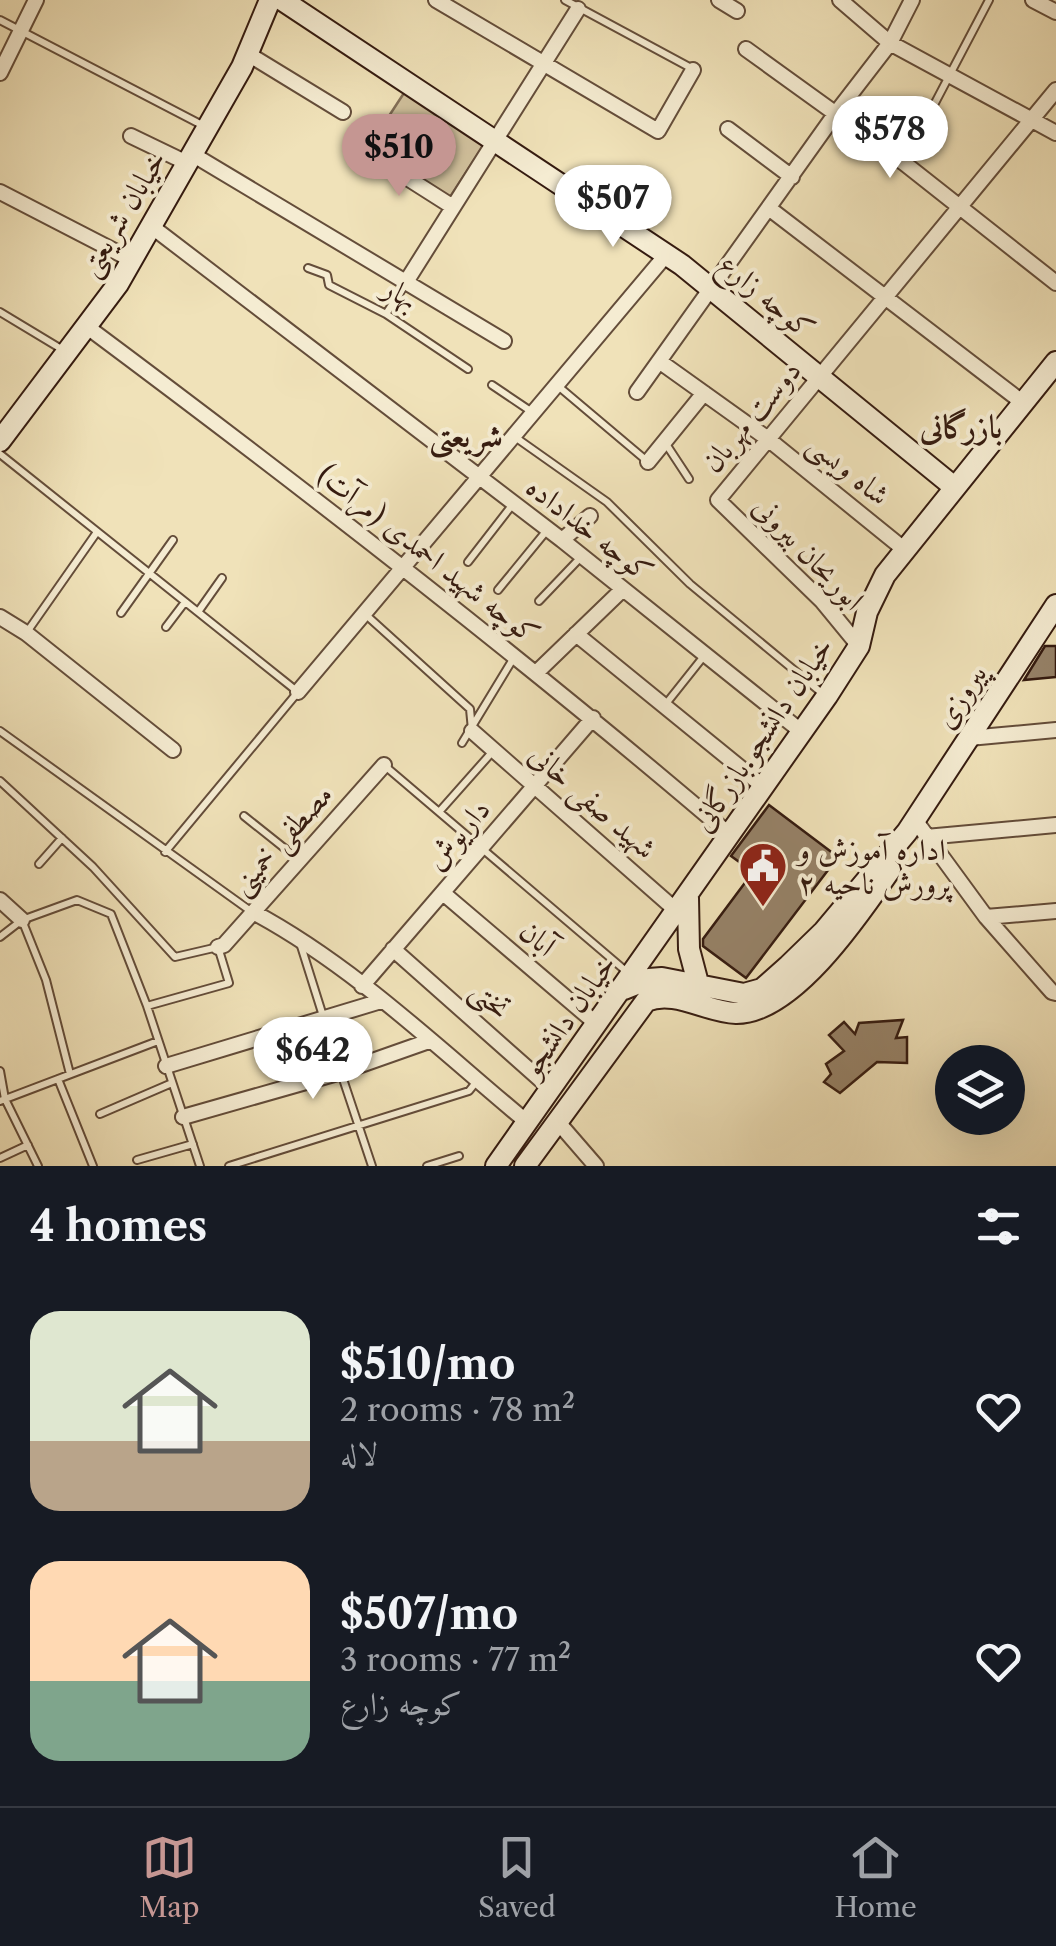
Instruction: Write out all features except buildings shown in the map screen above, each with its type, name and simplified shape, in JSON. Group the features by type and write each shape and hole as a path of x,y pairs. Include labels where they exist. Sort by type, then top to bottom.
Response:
{"main road":[{"name":"خیابان شریعتی","path":"0,442 118,284 248,54 270,0"},
{"name":"کوچه زارع","path":"282,0 666,255 954,486"},
{"name":"خیابان دانشجو.بازرگانی","path":"683,904 859,646 867,612 885,575 1056,362"},
{"name":"پیروزی","path":"696,995 744,994 762,989 824,930 916,830 969,738 1048,626 1056,605"},
{"name":"خیابان دانشجو","path":"496,1166 683,904"},
{"path":"683,904 696,995"},
{"path":"627,983 662,978 696,995"},
{"name":"خیابان دانشجو","path":"526,1166 637,1009 663,997 696,995"}],"street":[{"path":"0,73 36,0"},
{"path":"436,0 658,130 693,70"},
{"path":"719,0 737,10"},
{"path":"840,0 890,44 1056,133"},
{"path":"637,392 836,113 890,44 912,0"},
{"path":"1033,0 1056,12"},
{"path":"406,282 578,9"},
{"path":"746,49 904,163 1056,284"},
{"path":"248,54 343,112"},
{"name":"دوست مهربان","path":"718,500 1056,90"},
{"path":"728,129 792,178"},
{"path":"131,136 190,158 504,341"},
{"path":"368,154 454,207"},
{"path":"0,192 132,260"},
{"path":"770,210 1022,402"},
{"name":"کوچه خداداده","path":"151,226 562,540 802,732"},
{"path":"298,692 666,255"},
{"name":"کوچه شهید احمدی (مرآت)","path":"86,326 515,656 730,834"},
{"name":"شاه ویسی","path":"659,361 768,439 905,550"},
{"path":"648,462 704,393"},
{"name":"ابوریحان بیرونی","path":"718,500 822,601 859,646"},
{"path":"562,540 590,516"},
{"path":"536,673 623,589"},
{"path":"0,617 173,750"},
{"path":"576,634 764,787"},
{"name":"داریوش","path":"362,986 593,718"},
{"path":"969,738 1056,730"},
{"name":"شهید صفی خانی","path":"467,737 494,750 683,904"},
{"name":"مصطفی خمینی","path":"218,947 384,766"},
{"path":"916,830 1056,825"},
{"path":"916,830 986,917 1056,992"},
{"name":"آبان","path":"442,893 598,1024"},
{"path":"0,900 22,920"},
{"path":"986,917 1056,910"},
{"path":"253,912 298,936 528,1124"},
{"name":"تختی","path":"394,950 552,1090"},
{"path":"166,1066 382,1001"},
{"path":"184,1117 341,1072 429,1041"},
{"path":"557,1122 596,1166"}],"lane":[{"path":"565,0 693,70"},
{"path":"904,163 989,0"},
{"path":"0,20 207,128"},
{"name":"بهار","path":"308,268 326,275 329,286 386,314 468,369"},
{"path":"386,314 406,282"},
{"path":"0,312 66,352"},
{"path":"492,385 532,413"},
{"path":"557,385 648,462"},
{"path":"514,436 607,502 690,584 826,696"},
{"path":"665,443 688,479"},
{"path":"0,454 298,692 165,852"},
{"path":"468,562 514,504"},
{"path":"498,590 548,530"},
{"path":"26,634 97,532"},
{"path":"122,613 173,540"},
{"path":"539,600 582,556"},
{"path":"198,612 222,578"},
{"path":"166,627 186,602"},
{"path":"364,613 470,709 467,737"},
{"path":"664,706 705,654"},
{"path":"467,737 515,656"},
{"path":"0,731 253,912"},
{"path":"439,812 494,750"},
{"path":"384,766 481,848 627,983"},
{"path":"0,781 93,867 174,957 218,947 228,983 147,1006"},
{"path":"244,816 300,860"},
{"path":"39,864 62,838"},
{"path":"0,936 22,920 77,900 111,914 147,1006 200,1166"},
{"path":"22,920 46,980 70,1074"},
{"path":"298,936 329,1035"},
{"path":"2,1100 158,1041"},
{"path":"0,1071 2,1100 38,1166"},
{"path":"341,1072 372,1166"},
{"path":"58,1079 93,1166"},
{"path":"230,1166 469,1091 477,1081"},
{"path":"100,1114 172,1083"},
{"path":"137,1160 192,1144"},
{"path":"0,1158 28,1145"},
{"path":"427,1166 459,1156"}],"shaded area":[{"path":"404,93 484,145 450,197 370,145"}],"place":[{"name":"اداره آموزش و پرورش ناحیه ۲","path":"763,908"}],"district":[{"name":"بازرگانی","path":"961,426"},
{"name":"شریعتی","path":"466,435"}]}
